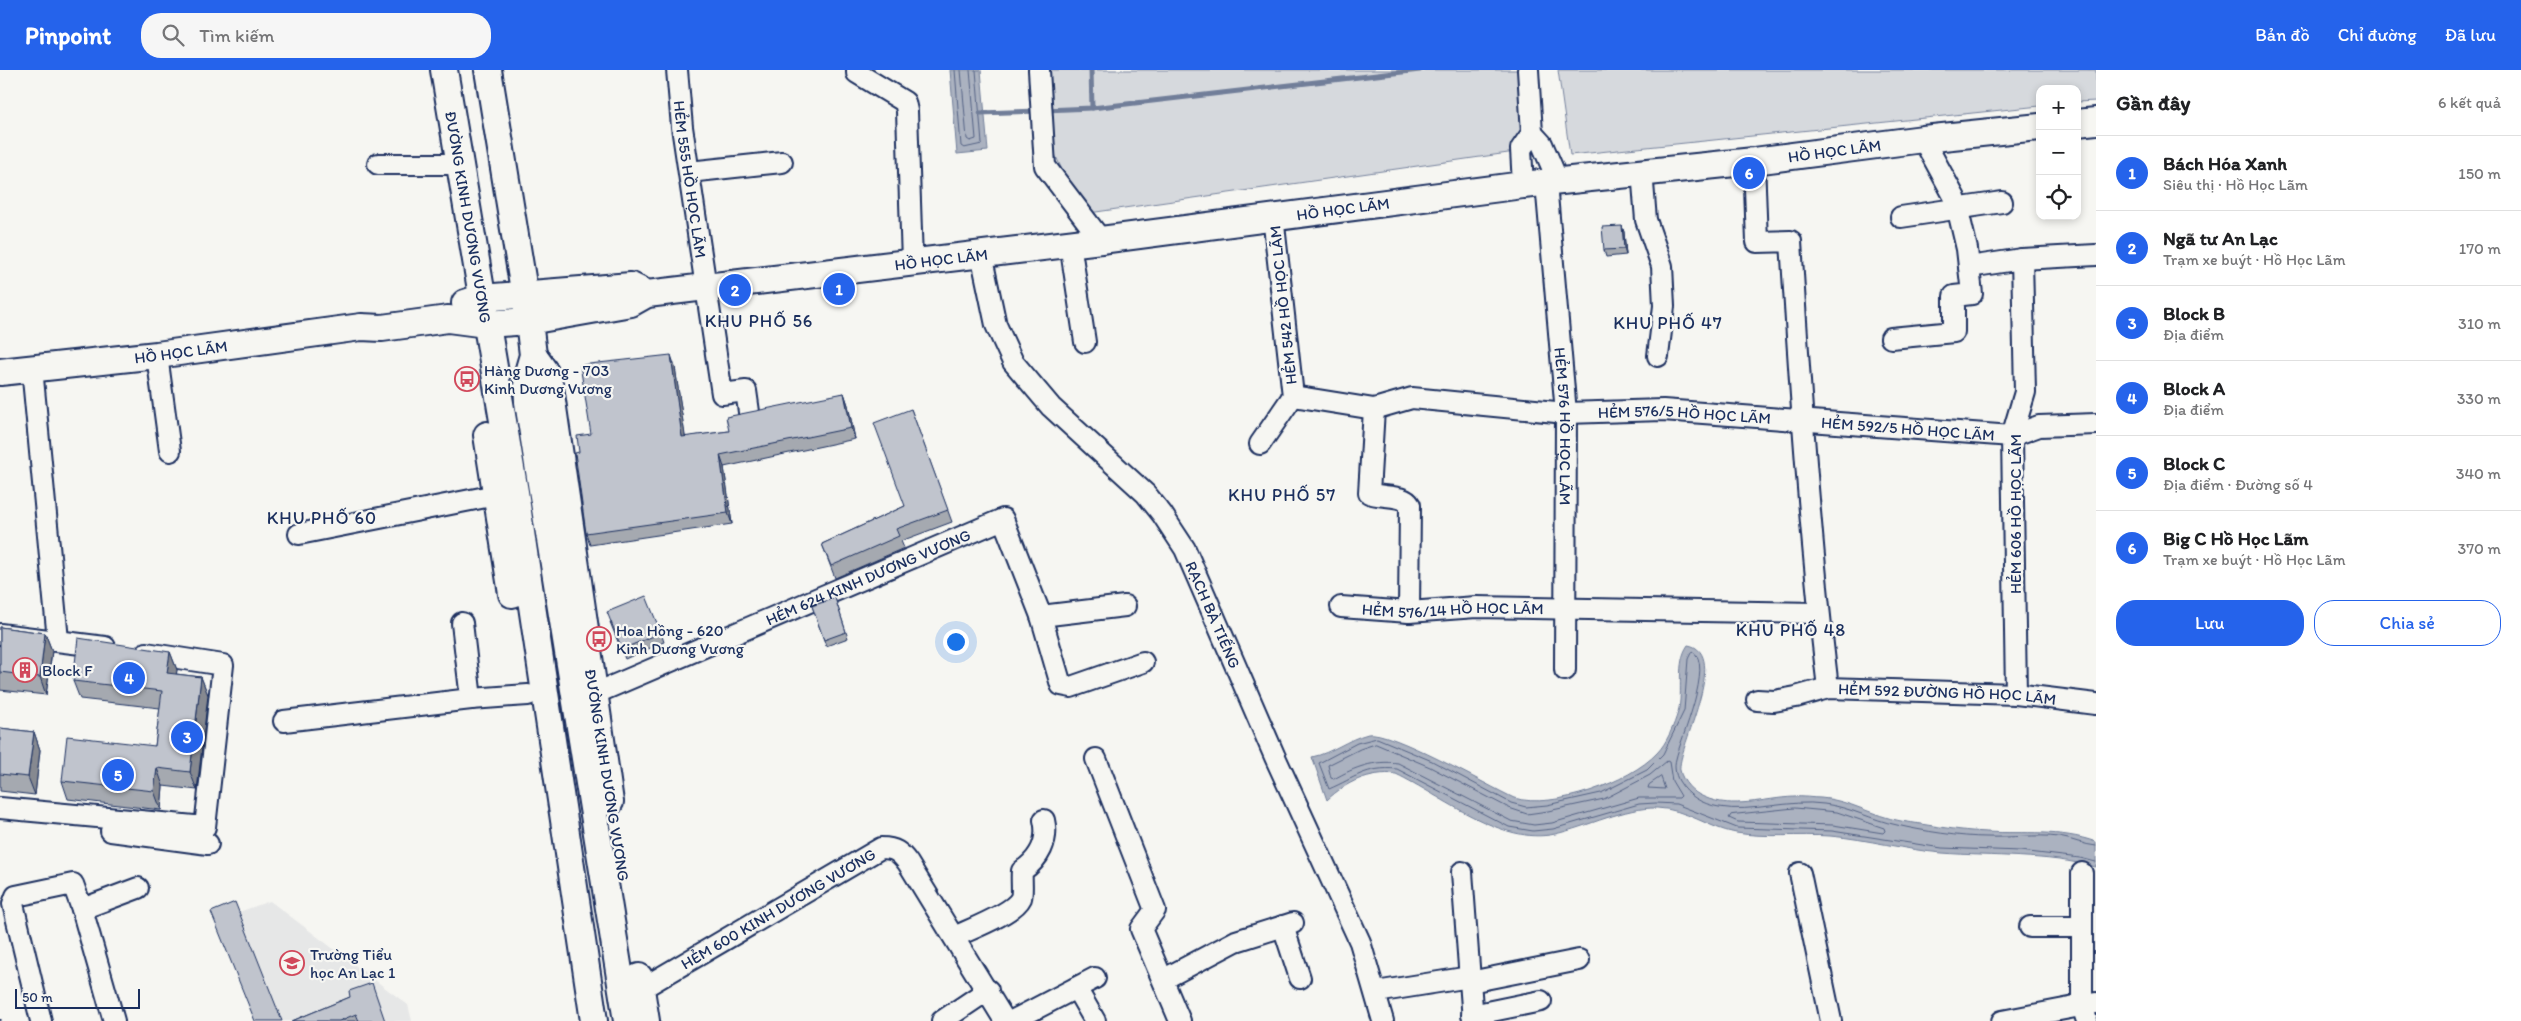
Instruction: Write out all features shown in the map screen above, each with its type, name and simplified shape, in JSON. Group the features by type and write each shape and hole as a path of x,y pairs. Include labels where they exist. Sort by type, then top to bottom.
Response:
{"main road":[{"name":"ĐƯỜNG KINH DƯƠNG VƯƠNG","path":"444,70 515,492 594,1021"},
{"name":"ĐƯỜNG KINH DƯƠNG VƯƠNG","path":"488,70 529,321 533,355 528,371 527,389 572,608 627,1021"},
{"path":"2081,123 2096,121"},
{"name":"HỒ HỌC LÃM","path":"0,372 157,355 361,327 382,328 448,319 486,324 529,321 631,303 648,294 1101,240 1273,216 1542,183 1642,177 1923,139 2036,127"},
{"name":"HỒ HỌC LÃM","path":"361,327 372,320 447,308 481,298 631,286 648,294"},
{"name":"ĐƯỜNG KINH DƯƠNG VƯƠNG","path":"492,364 484,385 483,403 578,1021"},
{"name":"ĐƯỜNG KINH DƯƠNG VƯƠNG","path":"585,698 646,1021"}],"street":[{"name":"HẺM 555 HỒ HỌC LÃM","path":"677,70 682,127 722,394 746,391 749,412"},
{"path":"857,70 857,73 904,102 907,111 912,262"},
{"path":"1039,70 1045,166 1101,240"},
{"path":"1528,70 1532,133 1542,144 1542,183"},
{"name":"HẺM 576 HỒ HỌC LÃM","path":"1532,133 1521,149 1542,183 1566,413 1567,610 1565,670"},
{"path":"1891,338 1954,332 1954,296 1972,294 1969,267 1956,204 1923,139"},
{"name":"HẺM 592 ĐƯỜNG HỒ HỌC LÃM","path":"1754,161 1757,242 1791,241 1818,613 1828,688 2016,694 2096,704"},
{"path":"689,172 782,162"},
{"path":"378,164 460,164"},
{"path":"1642,177 1644,209 1662,266 1664,306 1658,356"},
{"path":"1901,217 1956,204 2002,202"},
{"name":"HẺM 542 HỒ HỌC LÃM","path":"1260,444 1293,396 1273,216"},
{"path":"1070,243 1084,342"},
{"name":"RẠCH BÀ TIẾNG","path":"976,255 996,325 1013,362 1051,407 1146,494 1186,549 1275,757 1350,918 1376,992 1383,1021"},
{"name":"RẠCH BÀ TIẾNG","path":"976,255 986,328 997,355 1013,379 1044,414 1139,501 1155,520 1177,554 1262,753 1351,945 1372,1021"},
{"path":"1969,267 2022,258 2096,255"},
{"name":"HẺM 606 HỒ HỌC LÃM","path":"2016,694 2012,436 2025,392 2022,258"},
{"path":"157,355 170,451"},
{"path":"32,368 58,640"},
{"path":"1293,396 1374,410 1369,493 1377,496 1403,498 1410,505 1409,612"},
{"name":"HẺM 576/5 HỒ HỌC LÃM","path":"1374,410 1412,398 1566,413 1663,410 1803,420"},
{"name":"HẺM 592/5 HỒ HỌC LÃM","path":"1803,420 2012,436"},
{"path":"2012,436 2039,426 2096,424"},
{"path":"299,534 496,495"},
{"name":"HẺM 624 KINH DƯƠNG VƯƠNG","path":"585,698 1003,518 1041,616"},
{"path":"1126,606 1041,616 1061,685 1064,687 1071,687 1143,662"},
{"name":"HẺM 576/14 HỒ HỌC LÃM","path":"1341,606 1409,612 1476,607 1818,613"},
{"path":"462,624 470,699"},
{"path":"0,634 58,640 223,665 205,827 0,808"},
{"path":"1757,700 1774,701 1828,688"},
{"path":"284,721 470,699 528,695"},
{"path":"1096,759 1155,910 1141,929 1164,979 1180,1021"},
{"path":"0,818 208,844"},
{"path":"954,937 1016,906 1022,895 1020,882 1022,871 1035,862 1042,847 1047,831 1044,820"},
{"name":"HẺM 600 KINH DƯƠNG VƯƠNG","path":"641,989 881,848 892,848 901,852 988,990 1005,1021"},
{"path":"1462,872 1473,1018 1541,1001"},
{"path":"2002,1021 2088,1010 2082,927 2082,873"},
{"path":"1800,874 1831,1021"},
{"path":"41,1021 12,904 16,896 72,884 82,909 114,1021"},
{"path":"82,909 138,888"},
{"path":"1164,979 1236,941 1288,925 1300,978"},
{"path":"2030,927 2082,927"},
{"path":"1376,992 1470,979 1579,960"},
{"path":"1012,1021 1096,978"},
{"path":"1076,988 1095,1021"},
{"path":"942,1021 988,990"}],"shaded area":[{"path":"1036,70 1523,70 1528,134 1515,152 1082,214 1054,152"},
{"path":"1558,70 2096,70 2096,101 2081,102 2081,85 2036,85 2036,106 1570,155"},
{"name":"Trường Tiểu học An Lạc 1","path":"270,901 408,1005 412,1021 255,1021 239,912"}],"water":[{"path":"950,70 981,70 988,151 957,154"},
{"path":"1688,645 1700,652 1704,665 1704,682 1681,759 1680,770 1692,790 1700,795 1726,803 1797,797 1831,799 1891,819 1944,828 2069,835 2096,842 2096,867 2039,858 1928,852 1830,836 1736,833 1726,831 1678,812 1657,808 1632,811 1567,831 1535,836 1514,833 1473,817 1396,774 1377,774 1359,779 1342,788 1327,800 1312,757 1368,734 1396,740 1417,749 1514,798 1530,801 1569,797 1610,783 1645,764 1661,749 1667,739 1680,704 1682,660"}],"building":[{"path":"1622,226 1624,249 1604,250 1602,227"},
{"path":"671,355 682,437 729,431 726,417 844,393 851,428 720,455 728,513 586,533 575,453 579,452 577,436 591,434 580,365"},
{"path":"911,409 948,510 896,529 899,536 831,566 822,544 905,506 874,423"},
{"path":"646,596 661,633 622,649 607,612"},
{"path":"835,598 846,632 824,640 812,606"},
{"path":"0,627 45,633 40,677 0,672"},
{"path":"78,638 170,652 167,673 201,677 190,772 157,768 154,791 62,781 67,736 155,746 162,691 73,681"},
{"path":"0,728 34,732 28,777 0,774"},
{"path":"235,902 282,1021 255,1021 211,912"},
{"path":"372,983 385,1021 359,1021 356,1014 339,1021 292,1021 350,997 349,991"}],"waterway":[{"path":"1091,70 1092,108"},
{"path":"1045,110 1092,108 1420,70"},
{"path":"980,113 1037,111"}],"place":[{"name":"Big C Hồ Học Lãm","path":"1749,173"},
{"name":"Bách Hóa Xanh","path":"839,289"},
{"name":"Ngã tư An Lạc","path":"735,290"},
{"name":"Hàng Dương - 703 Kinh Dương Vương","path":"467,379"},
{"name":"Hoa Hồng - 620 Kinh Dương Vương","path":"599,639"},
{"name":"Block F","path":"25,670"},
{"name":"Block A","path":"129,678"},
{"name":"Block B","path":"187,737"},
{"name":"Block C","path":"118,775"},
{"name":"Trường Tiểu học An Lạc 1","path":"292,963"}],"district":[{"name":"KHU PHỐ 56","path":"759,321"},
{"name":"KHU PHỐ 47","path":"1668,323"},
{"name":"KHU PHỐ 57","path":"1282,495"},
{"name":"KHU PHỐ 60","path":"322,518"},
{"name":"KHU PHỐ 48","path":"1791,630"}]}
